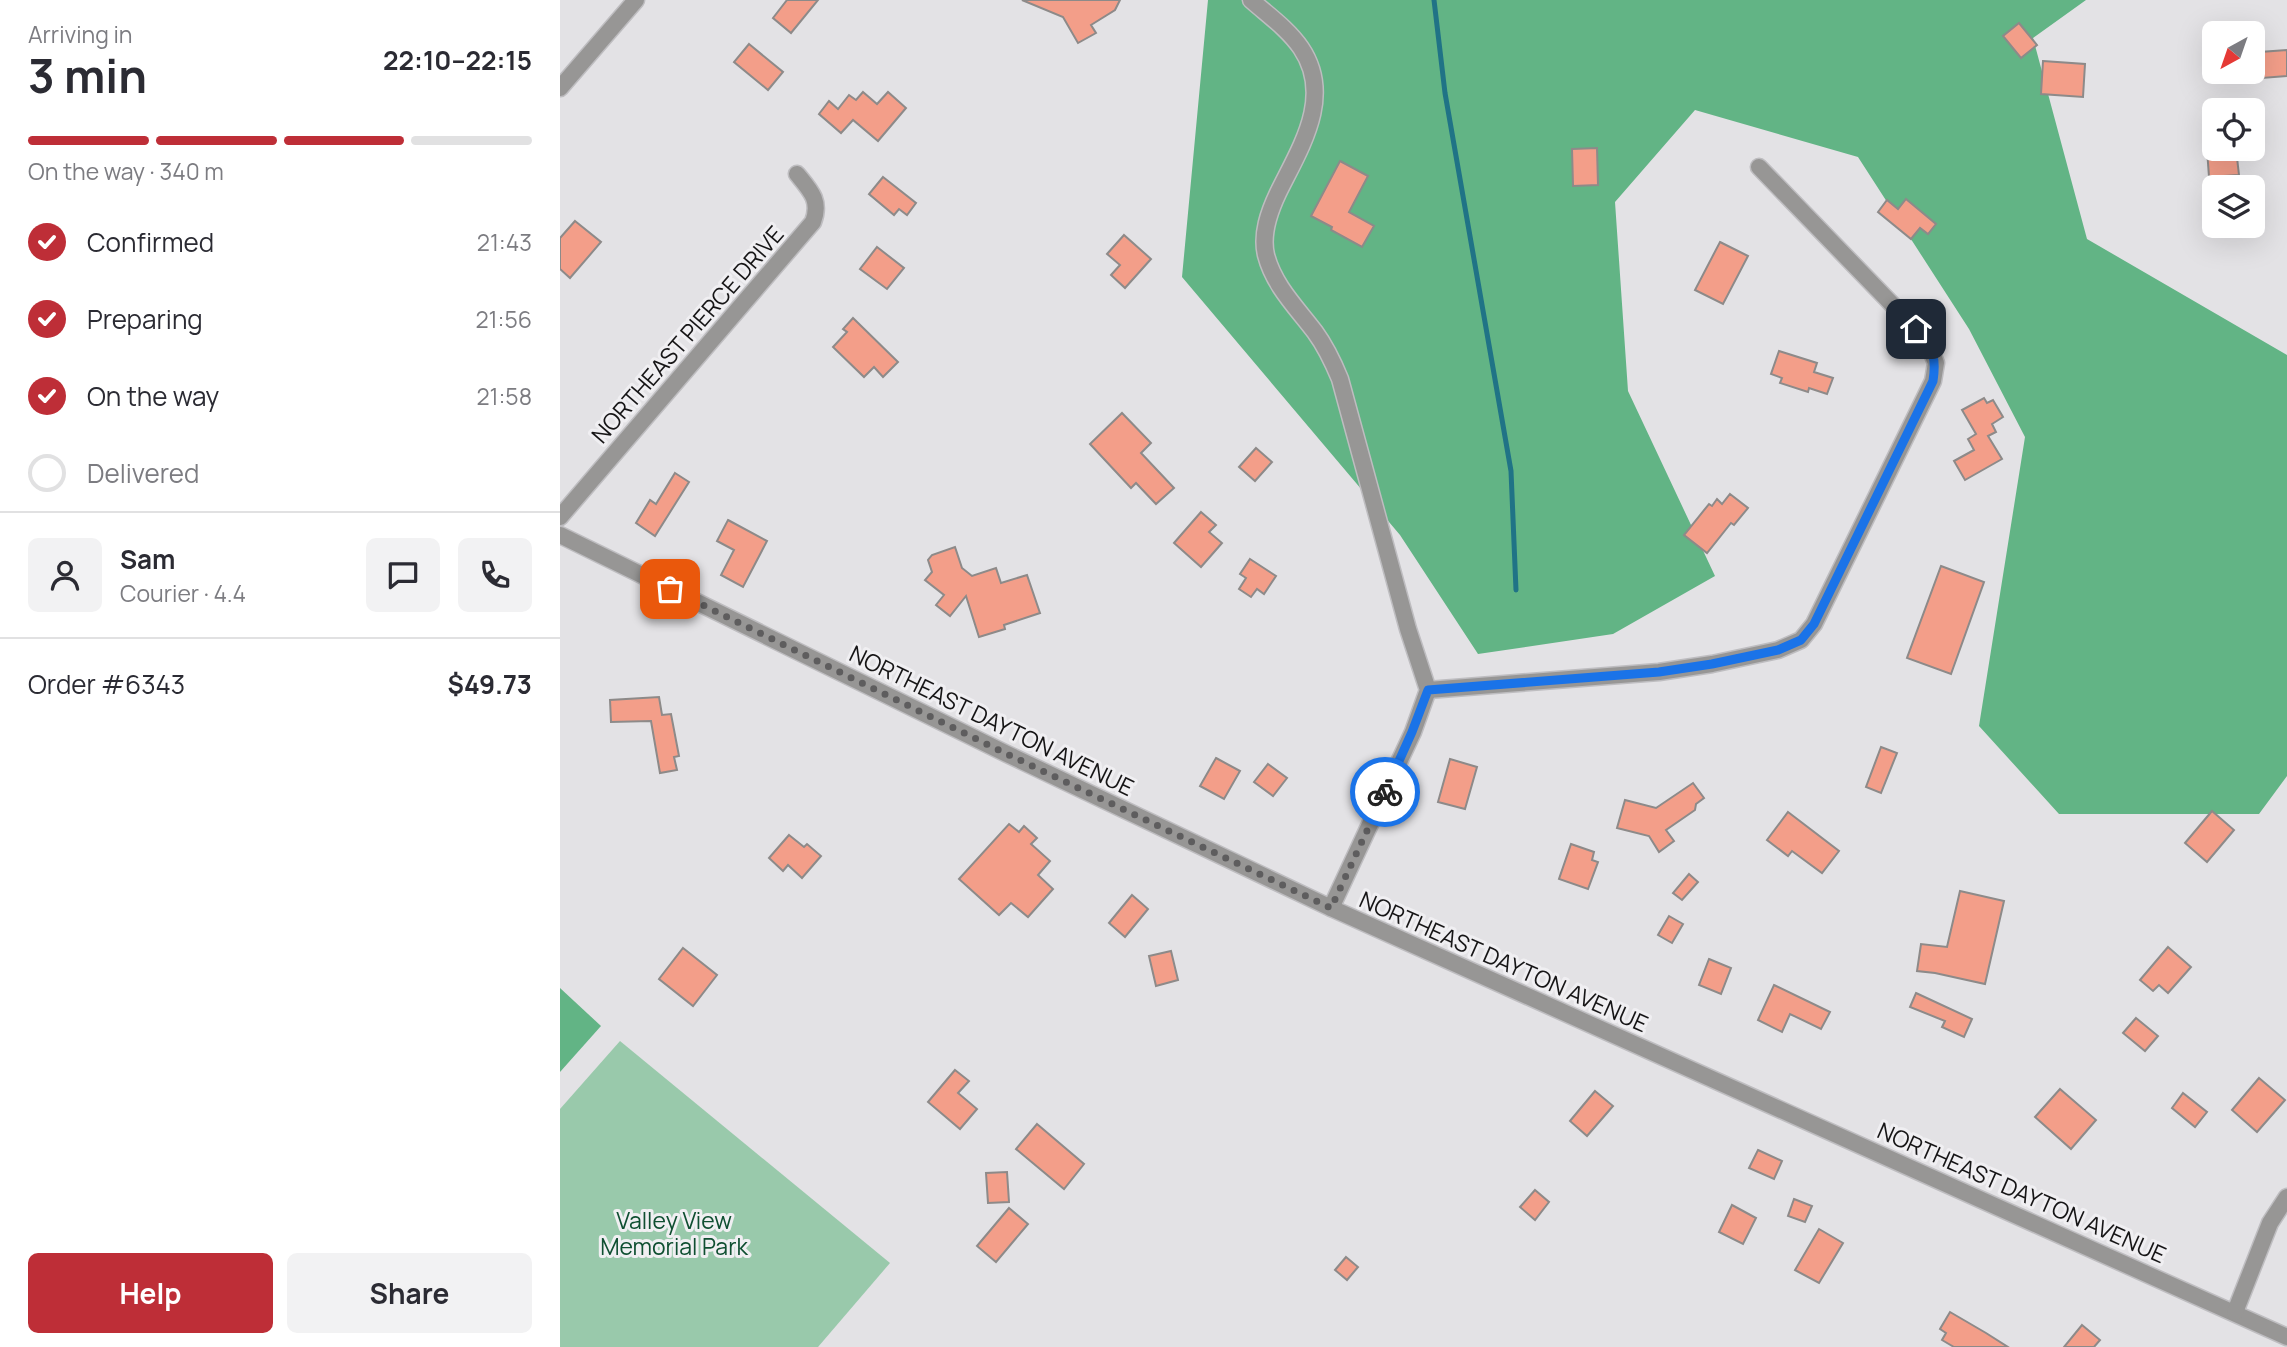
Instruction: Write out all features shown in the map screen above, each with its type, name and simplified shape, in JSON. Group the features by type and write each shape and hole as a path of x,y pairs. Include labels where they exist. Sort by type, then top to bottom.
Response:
{"street":[{"path":"560,88 636,0"},
{"path":"1251,0 1281,26 1301,49 1313,73 1316,103 1309,129 1269,211 1265,233 1266,255 1278,285 1317,334 1330,354 1340,379 1408,629 1428,690 1412,732 1331,908"},
{"path":"1428,690 1659,672 1712,664 1778,650 1801,640 1814,624 1933,381 1936,363 1929,346 1916,329 1759,167"},
{"name":"NORTHEAST PIERCE DRIVE","path":"560,517 813,222 817,211 814,197 797,174"},
{"name":"NORTHEAST DAYTON AVENUE","path":"560,535 1015,758 1331,908 2287,1337"},
{"path":"2235,1312 2270,1223 2287,1197"}],"green space":[{"path":"1208,0 2086,0 2033,38 2087,239 2287,355 2287,776 2259,814 2059,814 1979,726 2025,437 1969,329 1858,157 1695,110 1615,202 1628,391 1715,576 1613,634 1478,654 1400,535 1182,277"},
{"path":"560,988 601,1026 560,1072"},
{"name":"Valley View Memorial Park","path":"620,1041 890,1263 818,1347 560,1347 560,1109"}],"building":[{"path":"787,0 818,0 791,33 773,18"},
{"path":"1022,0 1120,0 1115,10 1091,25 1096,33 1078,43 1063,17"},
{"path":"2019,23 2037,45 2021,58 2003,36"},
{"path":"749,44 783,72 768,90 734,62"},
{"path":"2287,50 2287,76 2265,78 2265,52"},
{"path":"2043,61 2085,64 2083,97 2041,94"},
{"path":"863,92 877,104 888,92 906,108 878,141 853,120 841,133 819,114 829,101 838,109 849,95 856,100"},
{"path":"1597,148 1598,185 1573,186 1572,149"},
{"path":"1340,161 1368,176 1349,212 1374,226 1362,247 1311,216"},
{"path":"2208,161 2237,161 2239,175 2209,175"},
{"path":"883,177 916,203 907,215 899,209 894,215 869,194"},
{"path":"1906,199 1936,224 1928,234 1920,228 1911,239 1878,212 1887,200 1898,209"},
{"path":"575,221 601,242 570,278 560,269 560,238"},
{"path":"1124,235 1151,259 1125,288 1111,275 1120,265 1107,254"},
{"path":"1720,242 1748,256 1723,304 1695,290"},
{"path":"877,247 904,268 887,289 860,269"},
{"path":"853,318 898,362 883,377 874,367 864,377 833,347 847,332 843,329"},
{"path":"1779,351 1817,363 1814,372 1833,378 1827,394 1809,388 1808,392 1780,383 1782,378 1771,374"},
{"path":"1984,398 1987,403 1993,400 2003,417 1992,424 1996,432 1988,436 2002,459 1965,480 1954,461 1974,450 1968,439 1976,434 1962,410"},
{"path":"1122,413 1151,443 1141,453 1174,488 1156,504 1136,483 1131,488 1090,444"},
{"path":"1256,448 1272,462 1255,481 1239,467"},
{"path":"675,473 689,482 655,536 636,523 650,500 656,504"},
{"path":"1730,494 1748,508 1734,525 1731,523 1707,553 1684,535 1709,504 1712,506 1717,499 1722,504"},
{"path":"1201,512 1216,525 1209,532 1222,543 1201,567 1174,543"},
{"path":"728,520 767,541 743,587 721,575 734,550 717,541"},
{"path":"955,547 962,568 972,576 996,568 1001,583 1027,575 1040,613 979,637 966,596 950,616 936,605 944,595 925,580 932,572 928,560 932,555"},
{"path":"1250,559 1276,576 1264,594 1257,589 1251,597 1239,589 1246,578 1240,574"},
{"path":"1941,566 1984,582 1951,674 1907,658"},
{"path":"659,697 662,715 671,714 679,756 674,757 677,770 660,773 651,721 611,722 610,700"},
{"path":"1881,747 1897,753 1881,793 1866,787"},
{"path":"1216,758 1240,771 1224,799 1200,786"},
{"path":"1450,759 1477,767 1465,809 1438,802"},
{"path":"1268,764 1287,778 1273,796 1254,782"},
{"path":"1693,783 1704,798 1696,804 1695,810 1666,830 1674,841 1659,852 1649,836 1617,828 1625,800 1656,808"},
{"path":"2212,811 2234,830 2207,862 2185,843"},
{"path":"1788,812 1839,851 1822,873 1792,851 1788,856 1767,840"},
{"path":"1009,824 1019,832 1024,826 1037,838 1031,844 1050,861 1038,875 1053,889 1028,917 1011,903 999,915 959,879"},
{"path":"789,835 804,847 807,844 821,856 802,878 788,865 783,871 769,858"},
{"path":"1571,844 1594,852 1592,860 1598,862 1588,889 1559,879"},
{"path":"1689,874 1698,882 1682,900 1673,893"},
{"path":"1960,891 2004,901 1985,984 1917,971 1921,944 1947,947"},
{"path":"1132,895 1148,909 1125,937 1109,923"},
{"path":"1669,916 1683,924 1672,943 1658,935"},
{"path":"2168,947 2191,967 2168,993 2159,985 2153,991 2140,980"},
{"path":"683,948 717,975 693,1006 659,979"},
{"path":"1171,951 1178,980 1156,986 1149,956"},
{"path":"1709,959 1731,968 1721,994 1699,985"},
{"path":"1774,985 1830,1012 1821,1029 1790,1014 1782,1032 1758,1020"},
{"path":"1916,993 1972,1019 1964,1037 1942,1027 1945,1021 1910,1007"},
{"path":"2136,1018 2158,1036 2145,1051 2123,1033"},
{"path":"955,1070 969,1081 958,1093 977,1109 960,1129 928,1102"},
{"path":"2259,1078 2285,1100 2257,1132 2232,1110"},
{"path":"2060,1089 2096,1120 2071,1149 2035,1117"},
{"path":"1595,1091 1613,1106 1587,1136 1570,1121"},
{"path":"2183,1093 2207,1112 2195,1127 2172,1108"},
{"path":"1037,1124 1084,1164 1064,1189 1016,1149"},
{"path":"1758,1150 1782,1161 1774,1179 1749,1168"},
{"path":"1007,1172 1009,1202 988,1203 986,1173"},
{"path":"1535,1190 1549,1202 1535,1220 1520,1207"},
{"path":"1794,1199 1812,1206 1805,1222 1788,1216"},
{"path":"1732,1205 1756,1218 1743,1244 1719,1232"},
{"path":"1009,1208 1028,1224 996,1262 977,1246"},
{"path":"1819,1229 1843,1243 1819,1283 1795,1270"},
{"path":"1346,1257 1358,1267 1347,1280 1335,1270"},
{"path":"1950,1312 2008,1347 1954,1347 1942,1340 1946,1333 1940,1329"},
{"path":"2082,1325 2100,1340 2094,1347 2064,1347"}],"waterway":[{"path":"1434,0 1445,93 1511,471 1516,590"}],"way so far":[{"path":"670,589 1007,754 1331,908 1385,792"}],"route":[{"path":"1385,792 1428,690 1659,672 1778,650 1801,640 1814,624 1933,381 1936,363 1929,346 1916,329"}]}
